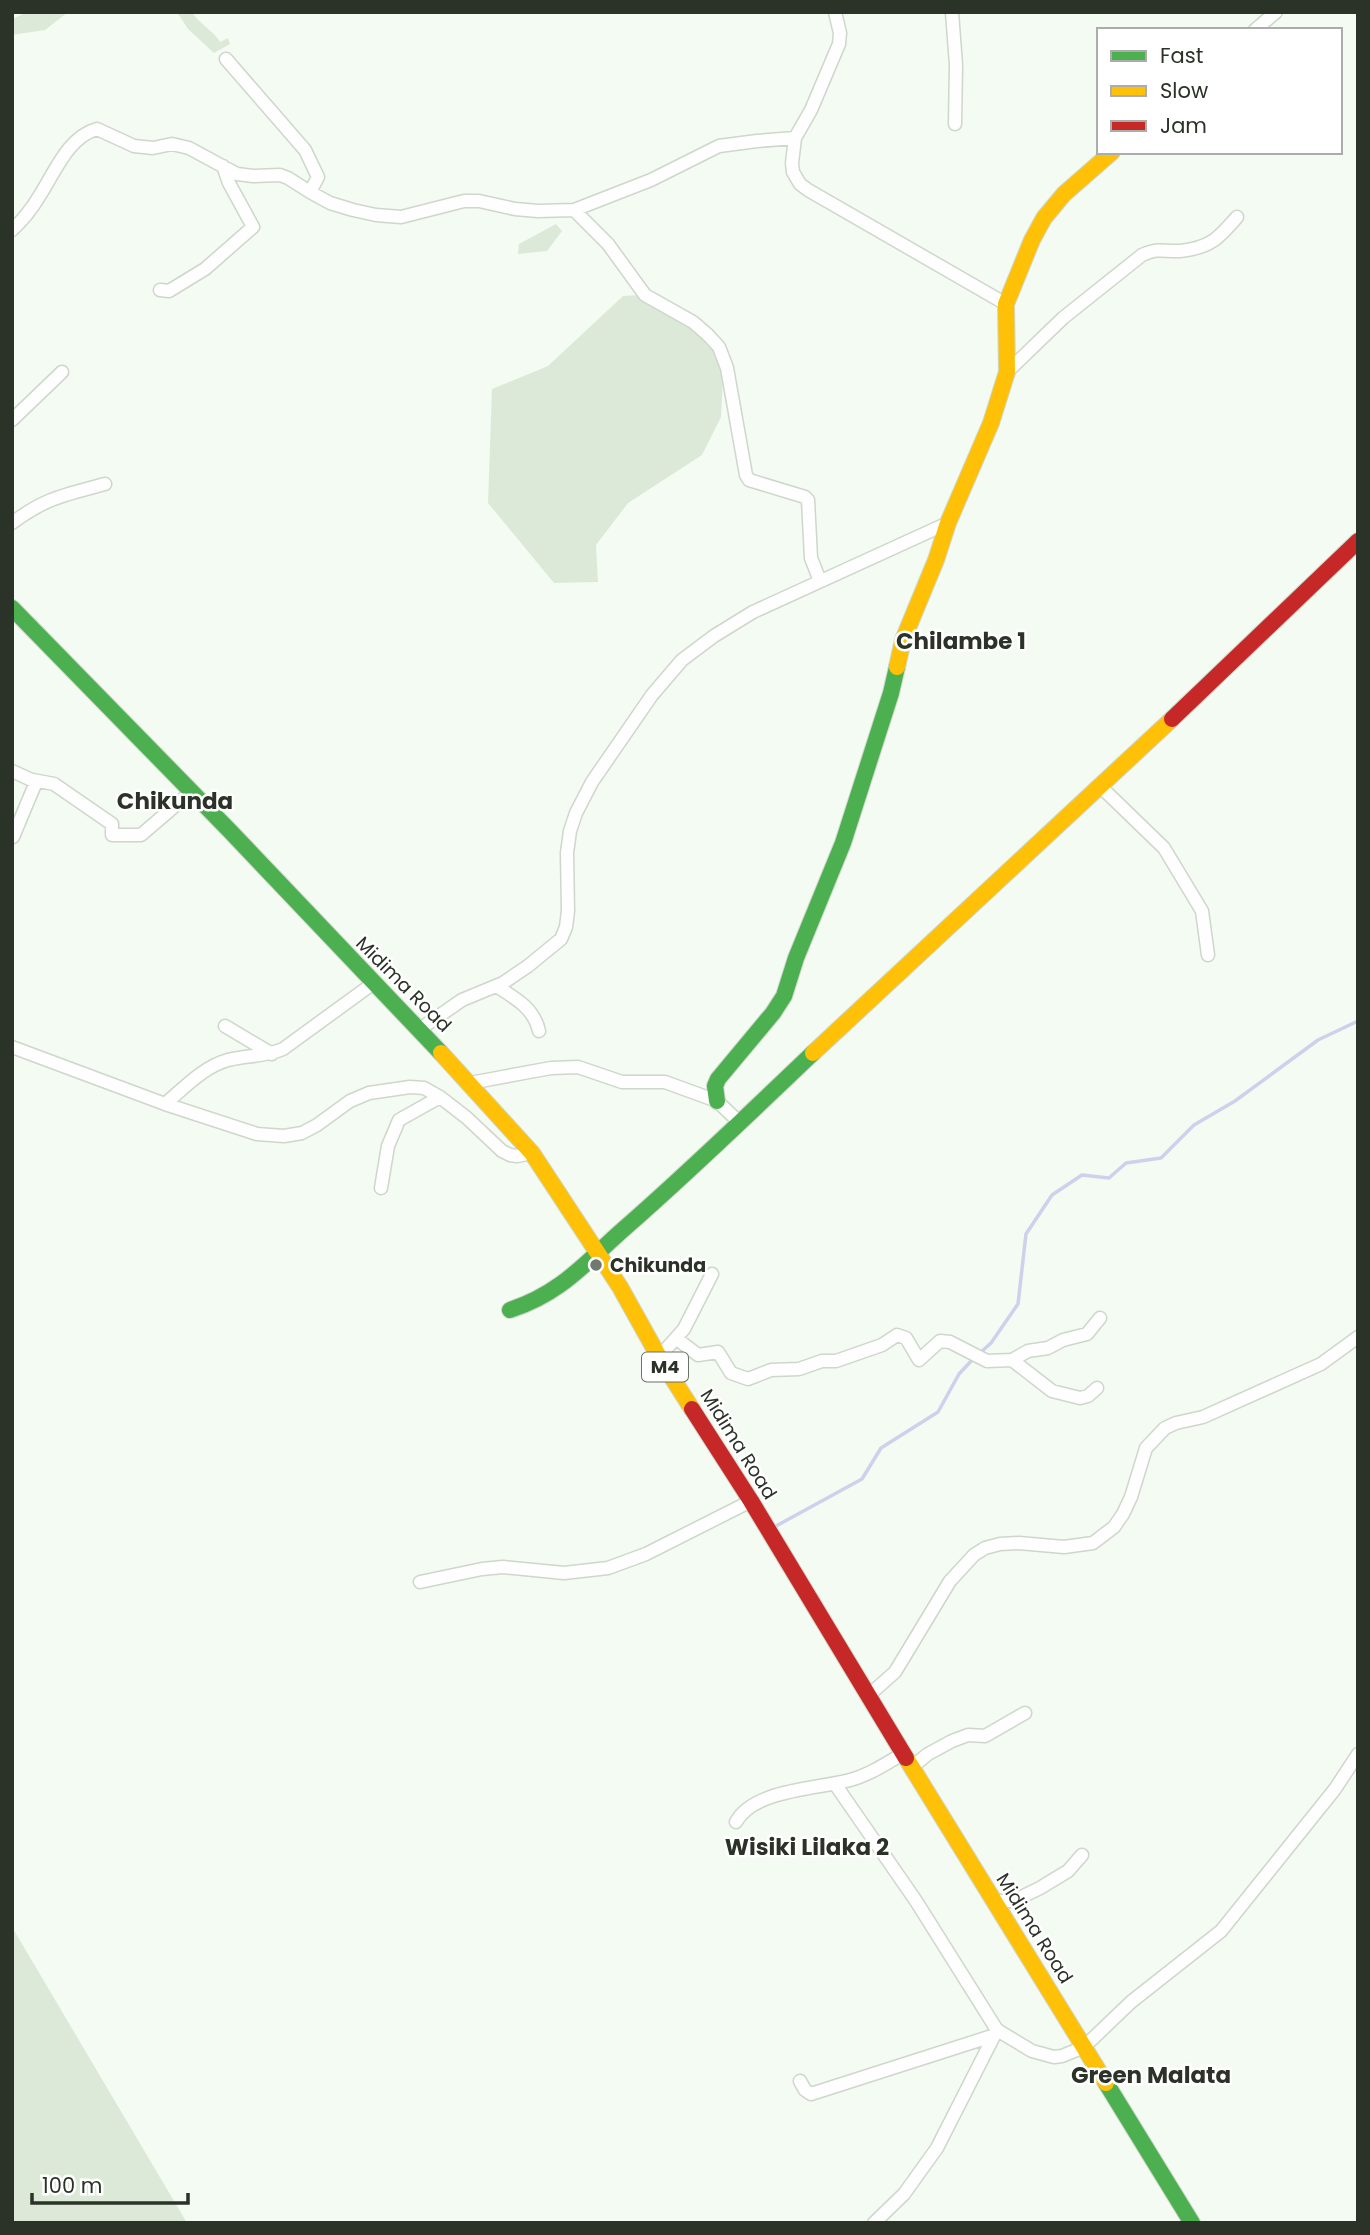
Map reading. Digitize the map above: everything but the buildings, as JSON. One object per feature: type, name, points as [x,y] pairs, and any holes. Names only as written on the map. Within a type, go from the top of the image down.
[{"type":"street","points":[[835,12],[840,33],[839,44],[811,110],[795,138],[792,163],[793,172],[800,184],[1006,304]]},
{"type":"street","points":[[952,12],[956,65],[955,124]]},
{"type":"street","points":[[1257,28],[1276,12]]},
{"type":"street","points":[[226,59],[305,150],[318,177],[310,192]]},
{"type":"street","points":[[12,230],[38,198],[75,142],[97,129],[134,146],[153,148],[179,145],[237,174],[280,175],[330,203],[352,210],[401,217],[464,201],[538,211],[574,210],[651,180],[719,146],[795,138]]},
{"type":"street","points":[[717,1101],[715,1086],[718,1079],[773,1013],[788,985],[796,958],[843,842],[891,693],[903,640],[936,560],[947,523],[991,423],[1007,372],[1006,304],[1037,229],[1064,194],[1110,154]]},
{"type":"street","points":[[160,290],[169,291],[205,270],[253,227],[229,183],[223,166]]},
{"type":"street","points":[[574,210],[608,244],[645,295],[693,322],[719,348],[727,368],[746,475],[750,480],[808,500],[811,558],[820,581]]},
{"type":"street","points":[[1007,372],[1063,318],[1142,255],[1153,250],[1179,251],[1209,245],[1219,238],[1237,216]]},
{"type":"street","points":[[12,420],[62,373]]},
{"type":"street","points":[[12,523],[46,501],[105,484]]},
{"type":"street","points":[[420,1029],[462,1000],[496,986],[528,966],[561,939],[568,911],[567,853],[576,813],[592,782],[664,680],[682,660],[753,612],[947,523]]},
{"type":"street","points":[[510,1310],[527,1306],[578,1274],[598,1251],[686,1175],[957,917],[1185,709],[1358,541]]},
{"type":"street","name":"Midima Road","points":[[12,608],[420,1029],[532,1153],[598,1251],[659,1357],[751,1501],[1192,2223]]},
{"type":"street","points":[[12,771],[33,780],[54,784],[112,824],[112,835],[141,835],[191,792]]},
{"type":"street","points":[[13,837],[36,782],[33,780]]},
{"type":"street","points":[[1100,786],[1164,848],[1202,911],[1208,955]]},
{"type":"street","points":[[165,1104],[210,1068],[226,1060],[272,1054],[283,1049],[375,982]]},
{"type":"street","points":[[496,986],[523,1004],[536,1017],[539,1031]]},
{"type":"street","points":[[225,1026],[272,1054]]},
{"type":"street","points":[[12,1046],[165,1104],[257,1134],[284,1136],[302,1133],[350,1101],[369,1093],[410,1087],[424,1088],[467,1118],[502,1151],[517,1156],[532,1153]]},
{"type":"street","points":[[470,1083],[566,1066],[592,1071],[622,1082],[665,1082],[717,1101],[740,1123]]},
{"type":"street","points":[[381,1188],[388,1146],[398,1120],[440,1097]]},
{"type":"street","points":[[659,1357],[677,1339],[688,1322],[712,1274]]},
{"type":"street","points":[[677,1339],[698,1355],[718,1352],[731,1373],[748,1380],[771,1370],[799,1369],[822,1361],[836,1361],[881,1345],[897,1335],[906,1338],[919,1360],[940,1341],[950,1342],[987,1361],[1012,1360],[1028,1351],[1048,1348],[1063,1340],[1087,1334],[1100,1318]]},
{"type":"street","points":[[868,1696],[895,1672],[950,1581],[974,1555],[985,1548],[1019,1542],[1064,1547],[1093,1543],[1114,1527],[1123,1514],[1146,1448],[1165,1428],[1203,1417],[1321,1364],[1358,1336]]},
{"type":"street","points":[[1012,1360],[1052,1391],[1080,1398],[1088,1396],[1097,1388]]},
{"type":"street","points":[[421,1582],[503,1567],[564,1573],[608,1568],[646,1554],[751,1501]]},
{"type":"street","points":[[736,1822],[750,1807],[779,1794],[853,1780],[928,1754],[964,1736],[985,1736],[1025,1713]]},
{"type":"street","points":[[835,1784],[916,1901],[994,2033],[1032,2051],[1054,2057],[1084,2048],[1131,2002],[1221,1931],[1335,1789],[1358,1754]]},
{"type":"street","points":[[993,1901],[1013,1901],[1040,1888],[1068,1871],[1082,1855]]},
{"type":"street","points":[[800,2081],[811,2094],[994,2033]]},
{"type":"street","points":[[874,2223],[904,2194],[937,2148],[994,2033]]},
{"type":"green space","points":[[27,12],[68,12],[45,30],[12,35],[12,19]]},
{"type":"green space","points":[[177,12],[192,12],[220,42],[228,38],[230,44],[214,53],[188,29]]},
{"type":"green space","points":[[556,224],[562,231],[547,251],[518,254],[519,244]]},
{"type":"green space","points":[[640,295],[694,325],[724,358],[721,417],[702,455],[628,503],[596,545],[598,582],[554,583],[488,503],[492,389],[548,366],[623,296]]},
{"type":"green space","points":[[12,1927],[187,2223],[12,2223]]},
{"type":"waterway","points":[[980,1353],[991,1343],[1018,1304],[1026,1234],[1052,1195],[1082,1175],[1109,1178],[1126,1163],[1161,1158],[1194,1125],[1235,1101],[1318,1040],[1358,1021]]},
{"type":"waterway","points":[[776,1526],[862,1479],[881,1448],[938,1412],[959,1374],[974,1358]]},
{"type":"traffic: fast","points":[[12,608],[229,830],[441,1053]]},
{"type":"traffic: fast","points":[[717,1101],[715,1086],[718,1079],[784,996],[796,958],[843,843],[897,667]]},
{"type":"traffic: fast","points":[[510,1310],[544,1295],[572,1275],[697,1163],[813,1053]]},
{"type":"traffic: fast","points":[[1106,2083],[1192,2223]]},
{"type":"traffic: slow","points":[[897,667],[903,640],[948,523],[991,423],[1007,372],[1006,304],[1032,240],[1044,218],[1064,194],[1110,154]]},
{"type":"traffic: slow","points":[[813,1053],[1172,719]]},
{"type":"traffic: slow","points":[[441,1053],[532,1153],[620,1287],[692,1409]]},
{"type":"traffic: slow","points":[[906,1758],[1106,2083]]},
{"type":"traffic: jam","points":[[1172,719],[1358,541]]},
{"type":"traffic: jam","points":[[692,1409],[751,1501],[906,1758]]},
{"type":"place","name":"Chikunda","points":[[596,1265]]},
{"type":"district","name":"Chilambe 1","points":[[961,641]]},
{"type":"district","name":"Chikunda","points":[[175,801]]},
{"type":"district","name":"Wisiki Lilaka 2","points":[[807,1847]]},
{"type":"district","name":"Green Malata","points":[[1151,2075]]}]
